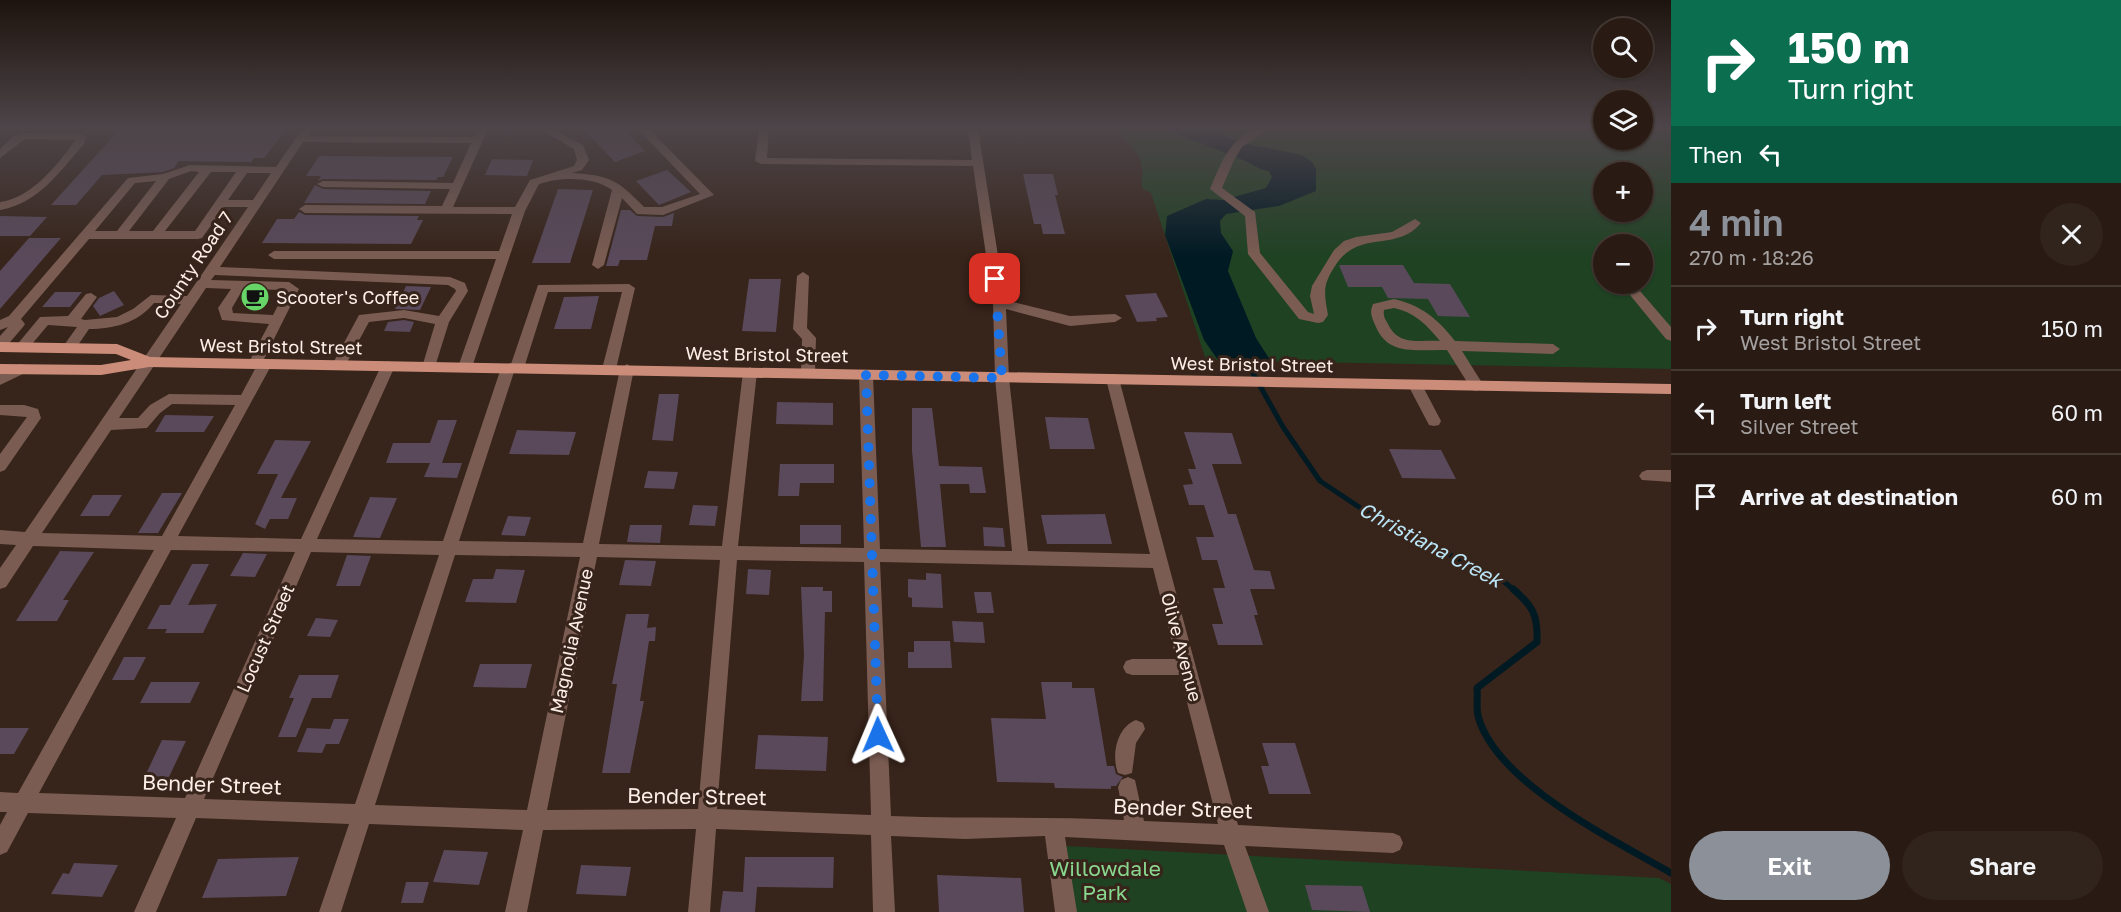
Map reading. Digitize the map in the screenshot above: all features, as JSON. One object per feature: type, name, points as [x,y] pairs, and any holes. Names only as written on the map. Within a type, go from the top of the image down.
[{"type":"main road","name":"West Bristol Street","points":[[0,346],[117,349],[149,362]]},
{"type":"main road","name":"West Bristol Street","points":[[0,369],[101,370],[149,362],[1671,390]]},
{"type":"street","points":[[0,206],[13,206],[27,198],[52,172]]},
{"type":"street","points":[[0,325],[14,319],[132,180],[165,177],[180,172]]},
{"type":"street","points":[[156,235],[205,172]]},
{"type":"street","points":[[85,235],[198,235],[242,172]]},
{"type":"street","name":"County Road 7","points":[[0,582],[278,172]]},
{"type":"street","points":[[446,210],[463,172]]},
{"type":"street","points":[[465,367],[519,211],[534,182],[567,172]]},
{"type":"street","points":[[554,176],[605,179],[619,187],[641,210],[663,211],[708,195],[685,172]]},
{"type":"street","points":[[978,172],[999,303],[1002,378],[1021,558]]},
{"type":"street","points":[[1222,172],[1216,189],[1251,215],[1254,254],[1304,316],[1312,319],[1318,319],[1321,315],[1316,296],[1321,279],[1335,255],[1343,247],[1362,238],[1405,233],[1415,224]]},
{"type":"street","points":[[120,235],[165,177]]},
{"type":"street","points":[[323,184],[457,186]]},
{"type":"street","points":[[598,265],[619,187]]},
{"type":"street","points":[[220,203],[255,204]]},
{"type":"street","points":[[304,209],[519,211]]},
{"type":"street","points":[[274,255],[504,255]]},
{"type":"street","points":[[211,270],[450,281],[460,286],[462,291],[442,322],[429,367]]},
{"type":"street","points":[[803,276],[800,329],[809,338],[808,373]]},
{"type":"street","points":[[0,845],[245,400],[293,289],[289,286],[202,284]]},
{"type":"street","points":[[239,286],[225,308],[227,317],[278,320]]},
{"type":"street","points":[[330,912],[449,548],[543,288],[629,288],[609,369]]},
{"type":"street","points":[[1635,294],[1671,336]]},
{"type":"street","points":[[69,348],[91,297]]},
{"type":"street","points":[[22,347],[45,320],[107,325],[143,311],[151,299],[191,300]]},
{"type":"street","points":[[999,303],[1070,321],[1115,318]]},
{"type":"street","points":[[1477,386],[1453,346],[1422,314],[1406,306],[1386,303],[1378,307],[1377,315],[1387,337],[1392,342],[1453,346],[1553,349]]},
{"type":"street","points":[[339,365],[364,318],[380,315],[427,315],[442,322]]},
{"type":"street","points":[[0,346],[18,324],[14,319]]},
{"type":"street","name":"Locust Street","points":[[145,912],[306,545],[388,366]]},
{"type":"street","points":[[0,380],[20,369]]},
{"type":"street","name":"Magnolia Avenue","points":[[516,912],[627,369]]},
{"type":"street","points":[[699,912],[729,553],[750,372]]},
{"type":"street","points":[[866,375],[874,556],[884,912]]},
{"type":"street","name":"Olive Avenue","points":[[1113,379],[1230,833],[1258,912]]},
{"type":"street","points":[[1415,385],[1434,420]]},
{"type":"street","points":[[107,424],[142,424],[155,409],[169,399],[245,400]]},
{"type":"street","points":[[0,410],[24,410],[33,413],[34,418],[0,466]]},
{"type":"street","points":[[1647,476],[1671,476]]},
{"type":"street","points":[[0,537],[168,543],[1160,561]]},
{"type":"street","points":[[1132,667],[1187,667]]},
{"type":"street","points":[[1125,766],[1127,740],[1136,729]]},
{"type":"street","points":[[1128,787],[1136,832]]},
{"type":"street","name":"Bender Street","points":[[0,802],[535,820],[708,819],[965,829],[1053,826],[1136,832],[1230,833],[1393,843]]},
{"type":"street","points":[[1053,826],[1066,912]]},
{"type":"green space","points":[[1142,172],[1593,172],[1593,222],[1653,222],[1653,172],[1671,172],[1671,369],[1206,360],[1151,193],[1143,189]]},
{"type":"green space","name":"Willowdale Park","points":[[1066,846],[1659,878],[1671,884],[1671,912],[1076,912]]},
{"type":"water","points":[[1269,172],[1316,172],[1316,191],[1279,206],[1226,214],[1220,221],[1221,233],[1233,251],[1228,271],[1256,338],[1274,366],[1220,363],[1204,340],[1165,235],[1167,216],[1206,199],[1223,200],[1266,188],[1272,177]]},
{"type":"building","points":[[81,172],[164,172],[102,175],[76,205],[51,205]]},
{"type":"building","points":[[309,172],[446,172],[443,177],[438,177],[436,180],[323,179],[318,181],[321,176],[306,176]]},
{"type":"building","points":[[487,172],[529,172],[527,176],[485,175]]},
{"type":"building","points":[[669,172],[691,192],[659,205],[636,181]]},
{"type":"building","points":[[1023,174],[1053,174],[1058,195],[1055,195],[1065,234],[1043,234],[1041,224],[1034,224]]},
{"type":"building","points":[[315,185],[323,189],[431,191],[425,204],[304,203]]},
{"type":"building","points":[[558,189],[593,190],[570,263],[532,263]]},
{"type":"building","points":[[621,210],[630,210],[637,216],[663,217],[674,213],[672,226],[655,226],[647,260],[620,260],[618,266],[606,266]]},
{"type":"building","points":[[299,212],[305,215],[419,216],[417,220],[423,220],[411,244],[262,243],[277,219],[294,219]]},
{"type":"building","points":[[0,216],[47,217],[30,236],[0,236]]},
{"type":"building","points":[[29,238],[61,238],[0,309],[0,271]]},
{"type":"building","points":[[1339,265],[1403,265],[1414,283],[1450,284],[1470,317],[1438,316],[1428,299],[1388,298],[1382,287],[1348,287]]},
{"type":"building","points":[[749,279],[781,279],[776,332],[742,331]]},
{"type":"building","points":[[406,286],[431,287],[420,310],[395,309]]},
{"type":"building","points":[[114,291],[124,305],[100,316],[93,306],[99,298]]},
{"type":"building","points":[[55,292],[82,292],[70,307],[42,307]]},
{"type":"building","points":[[1156,293],[1168,317],[1156,318],[1157,321],[1137,322],[1125,295]]},
{"type":"building","points":[[599,296],[591,329],[554,329],[564,297]]},
{"type":"building","points":[[404,320],[414,322],[410,332],[384,331],[388,322]]},
{"type":"building","points":[[659,394],[679,394],[673,441],[652,440]]},
{"type":"building","points":[[777,402],[833,403],[833,425],[776,424]]},
{"type":"building","points":[[912,408],[932,408],[939,466],[982,467],[986,493],[970,493],[969,484],[940,484],[946,547],[921,547],[912,451]]},
{"type":"building","points":[[165,415],[214,416],[204,432],[155,432]]},
{"type":"building","points":[[1045,417],[1088,418],[1095,449],[1050,449]]},
{"type":"building","points":[[438,420],[457,420],[442,463],[462,463],[457,478],[424,477],[430,463],[386,463],[393,443],[430,443]]},
{"type":"building","points":[[517,430],[576,432],[569,455],[509,454]]},
{"type":"building","points":[[1184,432],[1232,433],[1242,464],[1212,464],[1228,514],[1236,514],[1254,570],[1270,571],[1275,589],[1250,589],[1258,615],[1254,615],[1263,645],[1218,645],[1212,624],[1223,624],[1213,588],[1225,588],[1217,560],[1202,560],[1196,537],[1214,537],[1204,505],[1189,505],[1183,485],[1193,484],[1188,469],[1196,469]]},
{"type":"building","points":[[275,440],[311,441],[281,498],[297,498],[288,519],[270,519],[265,529],[255,524],[278,474],[257,474]]},
{"type":"building","points":[[1389,449],[1441,450],[1456,479],[1402,478]]},
{"type":"building","points":[[780,464],[834,464],[834,483],[800,483],[799,496],[778,496]]},
{"type":"building","points":[[648,471],[678,472],[674,489],[644,488]]},
{"type":"building","points":[[162,493],[182,493],[158,533],[138,533]]},
{"type":"building","points":[[93,495],[122,495],[109,516],[80,516]]},
{"type":"building","points":[[370,497],[397,498],[380,538],[353,537]]},
{"type":"building","points":[[693,505],[718,506],[715,526],[689,525]]},
{"type":"building","points":[[1105,514],[1112,544],[1047,544],[1041,515]]},
{"type":"building","points":[[508,516],[531,517],[525,536],[501,535]]},
{"type":"building","points":[[630,525],[662,525],[660,543],[627,542]]},
{"type":"building","points":[[800,525],[841,525],[841,544],[800,544]]},
{"type":"building","points":[[983,527],[1003,528],[1005,547],[984,546]]},
{"type":"building","points":[[60,551],[94,552],[63,600],[69,600],[57,621],[16,621]]},
{"type":"building","points":[[243,553],[267,554],[255,577],[230,576]]},
{"type":"building","points":[[347,555],[371,556],[360,586],[336,586]]},
{"type":"building","points":[[625,560],[656,561],[651,586],[619,585]]},
{"type":"building","points":[[192,564],[209,564],[188,605],[217,604],[203,633],[165,633],[167,629],[147,629],[160,605],[170,605]]},
{"type":"building","points":[[496,569],[525,570],[516,603],[465,602],[473,579],[493,579]]},
{"type":"building","points":[[748,569],[771,570],[769,595],[746,594]]},
{"type":"building","points":[[926,573],[941,574],[943,608],[912,607],[912,598],[908,597],[908,579],[926,580]]},
{"type":"building","points":[[801,587],[823,587],[823,591],[832,591],[832,612],[825,612],[823,701],[801,701],[804,655]]},
{"type":"building","points":[[974,592],[991,592],[994,613],[977,613]]},
{"type":"building","points":[[626,614],[649,614],[647,628],[656,627],[655,641],[649,641],[640,701],[644,701],[630,773],[602,773],[617,684],[612,684]]},
{"type":"building","points":[[316,618],[338,620],[330,637],[307,636]]},
{"type":"building","points":[[952,621],[983,622],[985,643],[954,642]]},
{"type":"building","points":[[914,641],[950,641],[952,668],[908,668],[908,652],[914,652]]},
{"type":"building","points":[[124,657],[146,657],[134,680],[112,680]]},
{"type":"building","points":[[480,664],[532,664],[526,688],[473,687]]},
{"type":"building","points":[[299,675],[339,675],[331,698],[312,698],[296,737],[278,737],[294,698],[289,698]]},
{"type":"building","points":[[151,682],[200,682],[190,703],[140,703]]},
{"type":"building","points":[[1041,682],[1072,682],[1072,688],[1094,688],[1107,766],[1114,766],[1116,774],[1123,777],[1116,786],[1111,786],[1111,789],[1055,788],[1054,783],[997,782],[991,718],[1046,719]]},
{"type":"building","points":[[334,719],[349,719],[339,744],[326,744],[322,753],[297,752],[307,728],[330,729]]},
{"type":"building","points":[[0,728],[29,728],[14,754],[0,754]]},
{"type":"building","points":[[758,735],[828,737],[826,771],[755,769]]},
{"type":"building","points":[[162,740],[186,741],[169,777],[145,776]]},
{"type":"building","points":[[1262,743],[1295,743],[1311,794],[1269,794],[1261,766],[1269,766]]},
{"type":"building","points":[[444,850],[488,852],[479,885],[433,882]]},
{"type":"building","points":[[299,857],[286,896],[202,898],[218,859]]},
{"type":"building","points":[[745,857],[834,857],[833,888],[757,887],[755,912],[720,912],[723,891],[743,892]]},
{"type":"building","points":[[74,863],[118,865],[102,897],[51,894],[63,873],[69,874]]},
{"type":"building","points":[[581,865],[631,867],[626,896],[576,894]]},
{"type":"building","points":[[937,875],[1021,878],[1024,912],[939,912]]},
{"type":"building","points":[[406,882],[429,882],[423,903],[401,903]]},
{"type":"building","points":[[1305,885],[1362,886],[1370,912],[1312,910]]},
{"type":"waterway","name":"Christiana Creek","points":[[1245,359],[1283,427],[1320,481],[1380,521],[1502,580],[1514,590]]},
{"type":"waterway","name":"Christiana Creek","points":[[1514,590],[1533,612],[1537,642],[1477,688],[1478,716],[1489,741],[1508,764],[1560,807],[1671,873]]},
{"type":"place","name":"Scooter's Coffee","points":[[255,297]]},
{"type":"route","points":[[878,735],[874,556],[866,375],[1002,378],[999,303],[995,279]]}]
